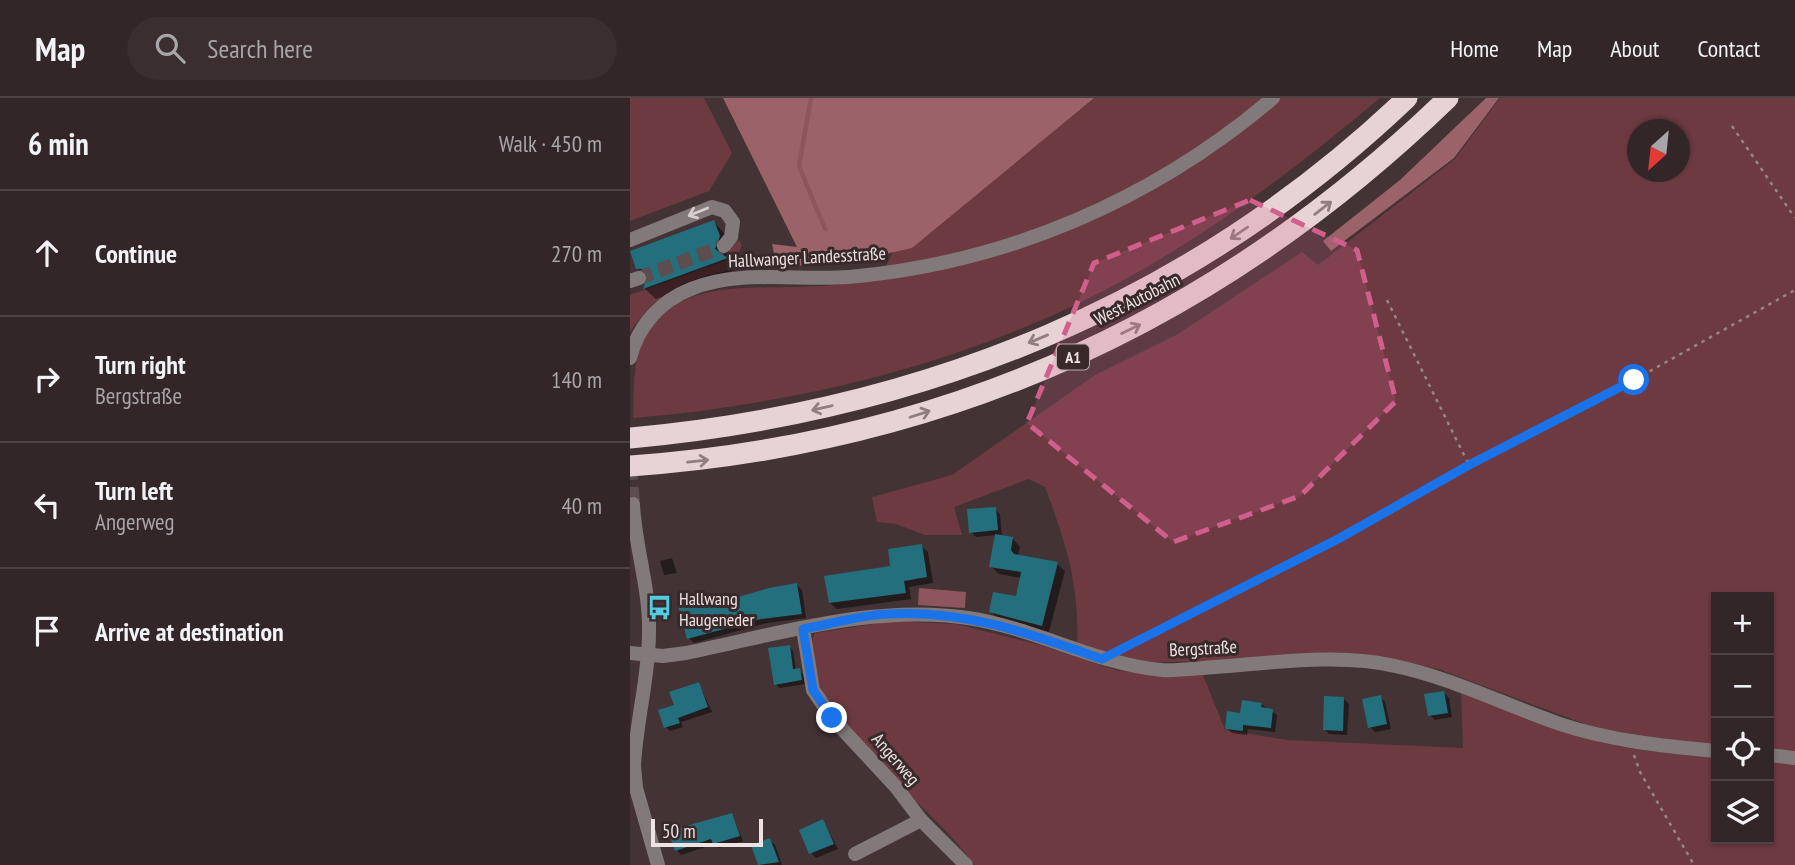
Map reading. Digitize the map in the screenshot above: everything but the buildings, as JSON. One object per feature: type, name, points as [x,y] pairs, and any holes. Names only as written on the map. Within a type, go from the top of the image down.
[{"type":"highway","name":"West Autobahn","points":[[630,438],[752,424],[869,399],[952,374],[1037,340],[1141,292],[1215,249],[1314,178],[1407,98]]},
{"type":"highway","name":"West Autobahn","points":[[630,466],[734,456],[828,439],[985,393],[1061,363],[1160,315],[1239,268],[1338,196],[1448,98]]},
{"type":"street","name":"Hallwanger Landesstraße","points":[[630,356],[640,332],[651,317],[676,296],[692,288],[739,279],[847,277],[901,271],[1001,248],[1053,231],[1108,208],[1162,178],[1207,150],[1273,98]]},
{"type":"street","points":[[630,240],[712,207],[724,211],[733,222],[731,237],[724,246]]},
{"type":"street","points":[[633,504],[637,554],[648,608],[648,654],[639,706],[634,766],[636,788],[658,865]]},
{"type":"street","name":"Bergstraße","points":[[630,653],[686,653],[886,614],[931,614],[971,618],[1043,638],[1102,659],[1164,670],[1318,660],[1394,665],[1461,686],[1561,724],[1629,743],[1711,751]]},
{"type":"street","name":"Angerweg","points":[[803,629],[813,690],[832,718],[896,787],[921,820],[966,865]]},
{"type":"street","points":[[1774,756],[1795,758]]},
{"type":"street","points":[[855,854],[921,820]]},
{"type":"path","points":[[1732,126],[1795,218]]},
{"type":"path","points":[[1102,659],[1338,539],[1469,465],[1634,380],[1795,290]]},
{"type":"path","points":[[1387,300],[1469,465]]},
{"type":"path","points":[[1629,743],[1640,772],[1694,865]]},
{"type":"highlighted area","points":[[1250,200],[1357,250],[1396,401],[1300,496],[1173,542],[1027,423],[1094,263]]},
{"type":"shaded area","points":[[630,98],[704,98],[732,153],[709,191],[630,221]]},
{"type":"shaded area","points":[[723,98],[1094,98],[912,248],[863,259],[777,268],[772,244],[797,247]]},
{"type":"shaded area","points":[[1059,98],[1380,98],[1310,155],[1201,234],[1123,280],[1030,325],[976,346],[863,380],[748,404],[633,418],[637,359],[646,334],[661,316],[678,303],[722,290],[879,281],[905,226]]},
{"type":"shaded area","points":[[1486,98],[1499,98],[1454,158],[1331,251],[1323,241],[1400,180]]},
{"type":"shaded area","points":[[1500,98],[1795,98],[1795,751],[1774,749],[1774,592],[1711,592],[1711,745],[1606,732],[1441,670],[1399,660],[1146,662],[1077,646],[1074,584],[1065,546],[1045,487],[1029,479],[954,507],[962,535],[925,535],[896,524],[877,522],[872,497],[952,475],[1095,375],[1178,334],[1302,252],[1318,265],[1455,159]]},
{"type":"shaded area","points":[[739,240],[742,245],[731,270],[699,278],[673,289],[651,306],[630,332],[630,295],[729,259],[728,250]]},
{"type":"shaded area","points":[[919,588],[966,592],[965,608],[918,605]]},
{"type":"shaded area","points":[[892,621],[956,624],[1040,645],[1119,671],[1203,675],[1225,730],[1287,740],[1463,748],[1461,692],[1550,726],[1604,743],[1645,751],[1711,757],[1711,844],[1774,844],[1774,761],[1795,763],[1795,865],[974,865],[956,842],[870,755],[843,723],[822,691],[812,661],[815,633]]},
{"type":"waterway","points":[[811,98],[799,166],[825,229]]},
{"type":"tunnel","points":[[639,278],[724,246]]},
{"type":"tunnel","points":[[630,466],[633,504]]},
{"type":"place","name":"Hallwang Haugeneder","points":[[659,608]]},
{"type":"route","points":[[832,718],[813,690],[803,629],[886,614],[931,614],[971,618],[1043,638],[1102,659],[1338,539],[1469,465],[1634,380]]}]
